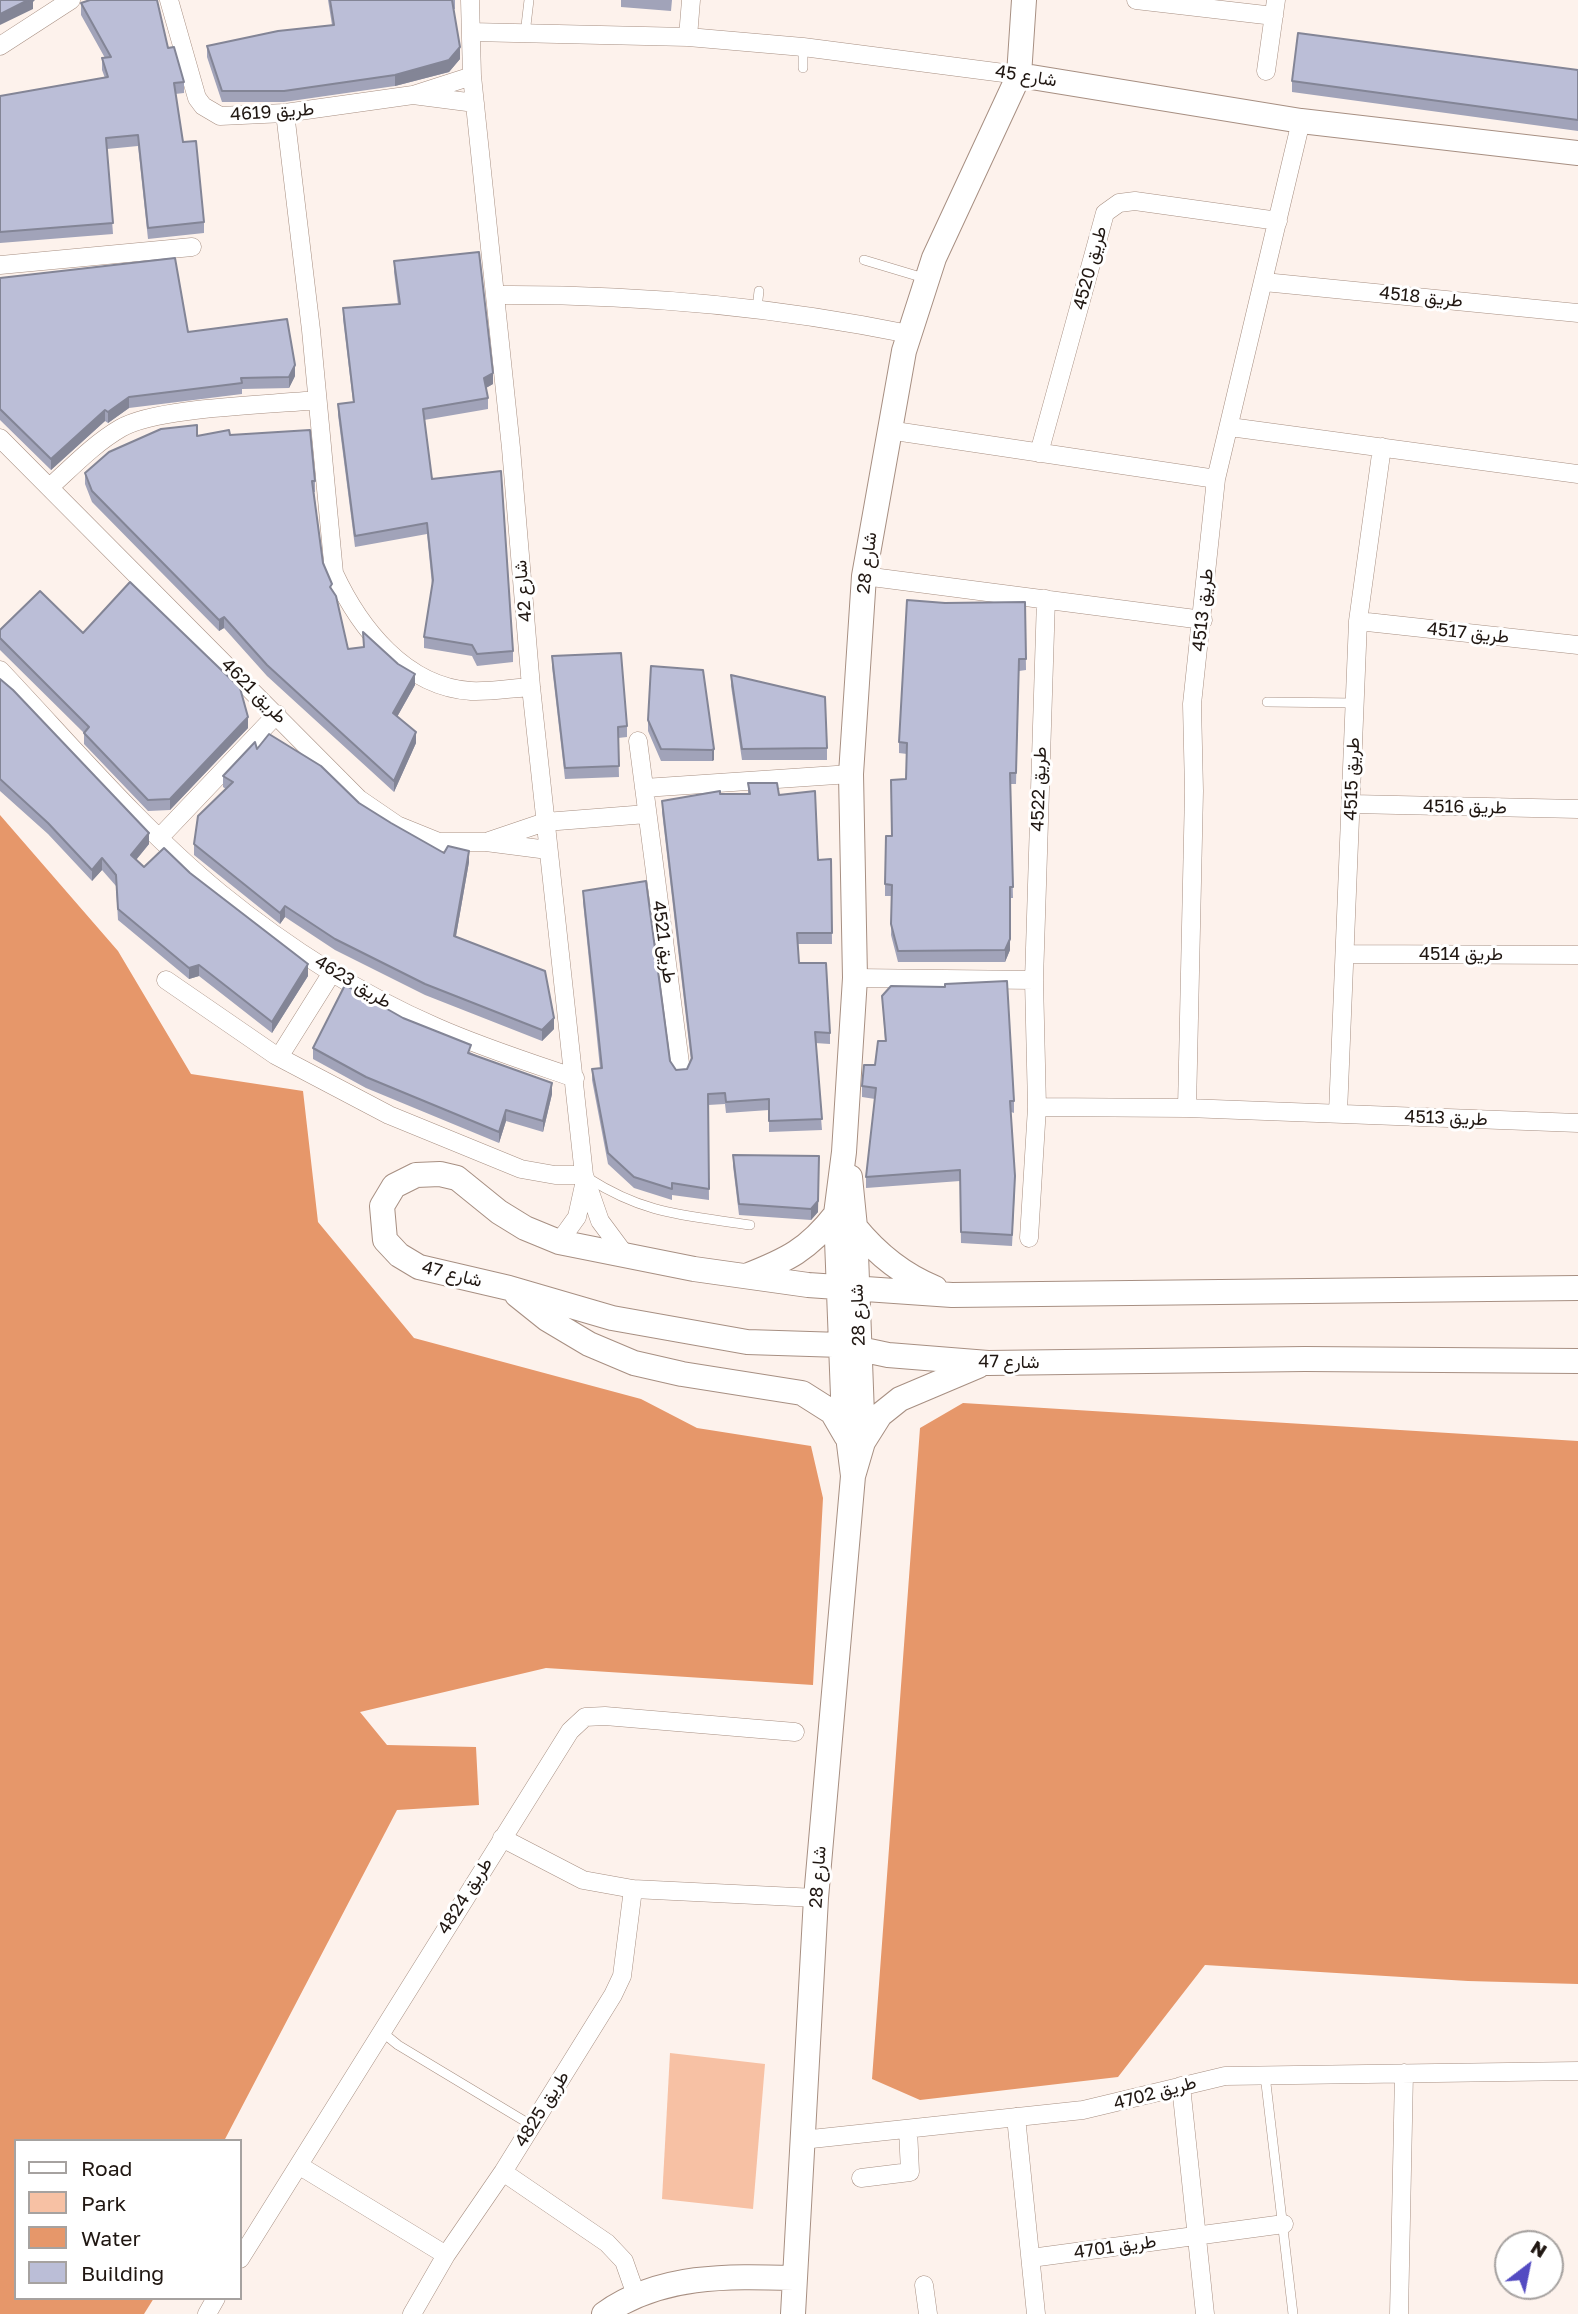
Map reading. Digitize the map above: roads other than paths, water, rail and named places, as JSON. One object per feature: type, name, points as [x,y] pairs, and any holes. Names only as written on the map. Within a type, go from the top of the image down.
[{"type":"street","points":[[0,46],[71,0]]},
{"type":"street","name":"طريق 4619","points":[[169,0],[194,90],[211,112],[229,117],[285,113],[412,95],[472,76]]},
{"type":"street","name":"شارع 42","points":[[470,0],[472,76],[496,295],[531,687],[584,1178],[600,1221],[626,1256]]},
{"type":"street","points":[[688,37],[691,0]]},
{"type":"street","name":"شارع 28","points":[[793,2314],[816,1898],[855,1440],[847,1289],[844,1152],[855,978],[851,774],[863,576],[887,430],[909,334],[926,279],[1019,75],[1024,0]]},
{"type":"street","points":[[1136,0],[1275,8],[1266,71]]},
{"type":"street","name":"شارع 45","points":[[471,32],[688,37],[803,47],[1019,75],[1301,121],[1578,153]]},
{"type":"street","name":"طريق 4619","points":[[412,95],[475,103]]},
{"type":"street","points":[[285,113],[311,330],[334,573],[350,607],[372,638],[401,663],[434,681],[470,691],[531,687]]},
{"type":"street","name":"طريق 4513","points":[[1187,1108],[1194,791],[1192,704],[1216,479],[1301,121]]},
{"type":"street","name":"طريق 4520","points":[[1039,453],[1105,213],[1119,203],[1135,201],[1278,221]]},
{"type":"street","points":[[0,265],[192,247]]},
{"type":"street","name":"طريق 4518","points":[[1264,282],[1578,313]]},
{"type":"street","points":[[496,295],[758,300],[909,334]]},
{"type":"street","points":[[51,486],[100,442],[122,427],[149,417],[316,400]]},
{"type":"street","points":[[1230,427],[1578,474]]},
{"type":"street","points":[[887,430],[1216,479]]},
{"type":"street","name":"طريق 4621","points":[[0,438],[277,713],[359,799],[397,825],[439,842],[486,842],[548,850]]},
{"type":"street","name":"طريق 4515","points":[[1338,1113],[1358,621],[1382,447]]},
{"type":"street","points":[[863,576],[1203,620]]},
{"type":"street","name":"طريق 4522","points":[[1029,1238],[1037,1107],[1034,980],[1046,599]]},
{"type":"street","name":"طريق 4517","points":[[1358,621],[1578,645]]},
{"type":"street","points":[[0,670],[160,837],[277,713]]},
{"type":"street","name":"طريق 4521","points":[[638,741],[681,1071]]},
{"type":"street","points":[[644,788],[851,774]]},
{"type":"street","name":"طريق 4516","points":[[1352,804],[1578,809]]},
{"type":"street","points":[[545,822],[647,814]]},
{"type":"street","name":"طريق 4621","points":[[486,842],[545,822]]},
{"type":"street","name":"طريق 4623","points":[[160,837],[220,892],[334,971],[385,1002],[434,1027],[575,1078]]},
{"type":"street","name":"طريق 4514","points":[[1345,954],[1578,955]]},
{"type":"street","points":[[279,1057],[334,971]]},
{"type":"street","points":[[855,978],[1034,980]]},
{"type":"street","points":[[166,980],[279,1057],[389,1115],[521,1168],[584,1178]]},
{"type":"street","name":"طريق 4513","points":[[1037,1107],[1187,1108],[1578,1123]]},
{"type":"street","name":"شارع 47","points":[[1578,1288],[952,1295],[847,1289],[746,1276],[559,1242],[525,1228],[499,1212],[457,1178],[440,1174],[416,1175],[394,1186],[382,1206],[382,1231],[385,1240],[399,1255],[419,1267],[509,1288],[611,1318],[747,1342],[850,1347],[988,1363],[1305,1359],[1578,1361]]},
{"type":"street","name":"شارع 42","points":[[559,1242],[577,1217],[584,1178]]},
{"type":"street","points":[[746,1276],[794,1257],[846,1221],[884,1258],[904,1273],[952,1295]]},
{"type":"street","points":[[509,1288],[557,1325],[589,1344],[634,1363],[682,1374],[802,1393],[832,1412],[855,1440],[900,1399],[946,1377],[988,1363]]},
{"type":"street","name":"طريق 4824","points":[[242,2256],[570,1731],[585,1717],[605,1716],[795,1732]]},
{"type":"street","points":[[502,1838],[583,1880],[633,1889],[816,1898]]},
{"type":"street","name":"طريق 4825","points":[[412,2314],[446,2255],[503,2172],[613,1995],[622,1976],[633,1889]]},
{"type":"street","name":"طريق 4702","points":[[802,2140],[1105,2106],[1225,2076],[1578,2071]]},
{"type":"street","points":[[1399,2314],[1404,2073]]},
{"type":"street","points":[[1181,2086],[1199,2235],[1205,2314]]},
{"type":"street","points":[[1016,2116],[1036,2314]]},
{"type":"street","points":[[861,2178],[911,2172],[908,2129]]},
{"type":"street","points":[[300,2166],[446,2255]]},
{"type":"street","points":[[503,2172],[607,2243],[624,2261],[636,2295]]},
{"type":"street","name":"طريق 4701","points":[[1031,2258],[1284,2224]]},
{"type":"street","points":[[604,2314],[636,2295],[692,2280],[794,2278]]},
{"type":"street","points":[[924,2285],[928,2314]]},
{"type":"lane","points":[[525,34],[529,0]]},
{"type":"lane","points":[[803,47],[803,68]]},
{"type":"lane","points":[[864,260],[926,279]]},
{"type":"lane","points":[[1267,702],[1355,703]]},
{"type":"lane","points":[[584,1178],[649,1209],[750,1225]]},
{"type":"lane","points":[[382,2032],[398,2045],[531,2125]]},
{"type":"lane","points":[[1265,2074],[1293,2314]]},
{"type":"water","points":[[0,815],[118,951],[191,1074],[303,1091],[318,1222],[414,1338],[641,1399],[697,1428],[811,1446],[823,1498],[813,1685],[546,1668],[360,1712],[387,1745],[476,1747],[479,1805],[397,1810],[225,2139],[14,2139],[14,2300],[153,2300],[144,2314],[0,2314]]},
{"type":"water","points":[[963,1403],[1578,1441],[1578,1984],[1468,1981],[1205,1965],[1118,2077],[920,2100],[872,2079],[920,1428]]}]
